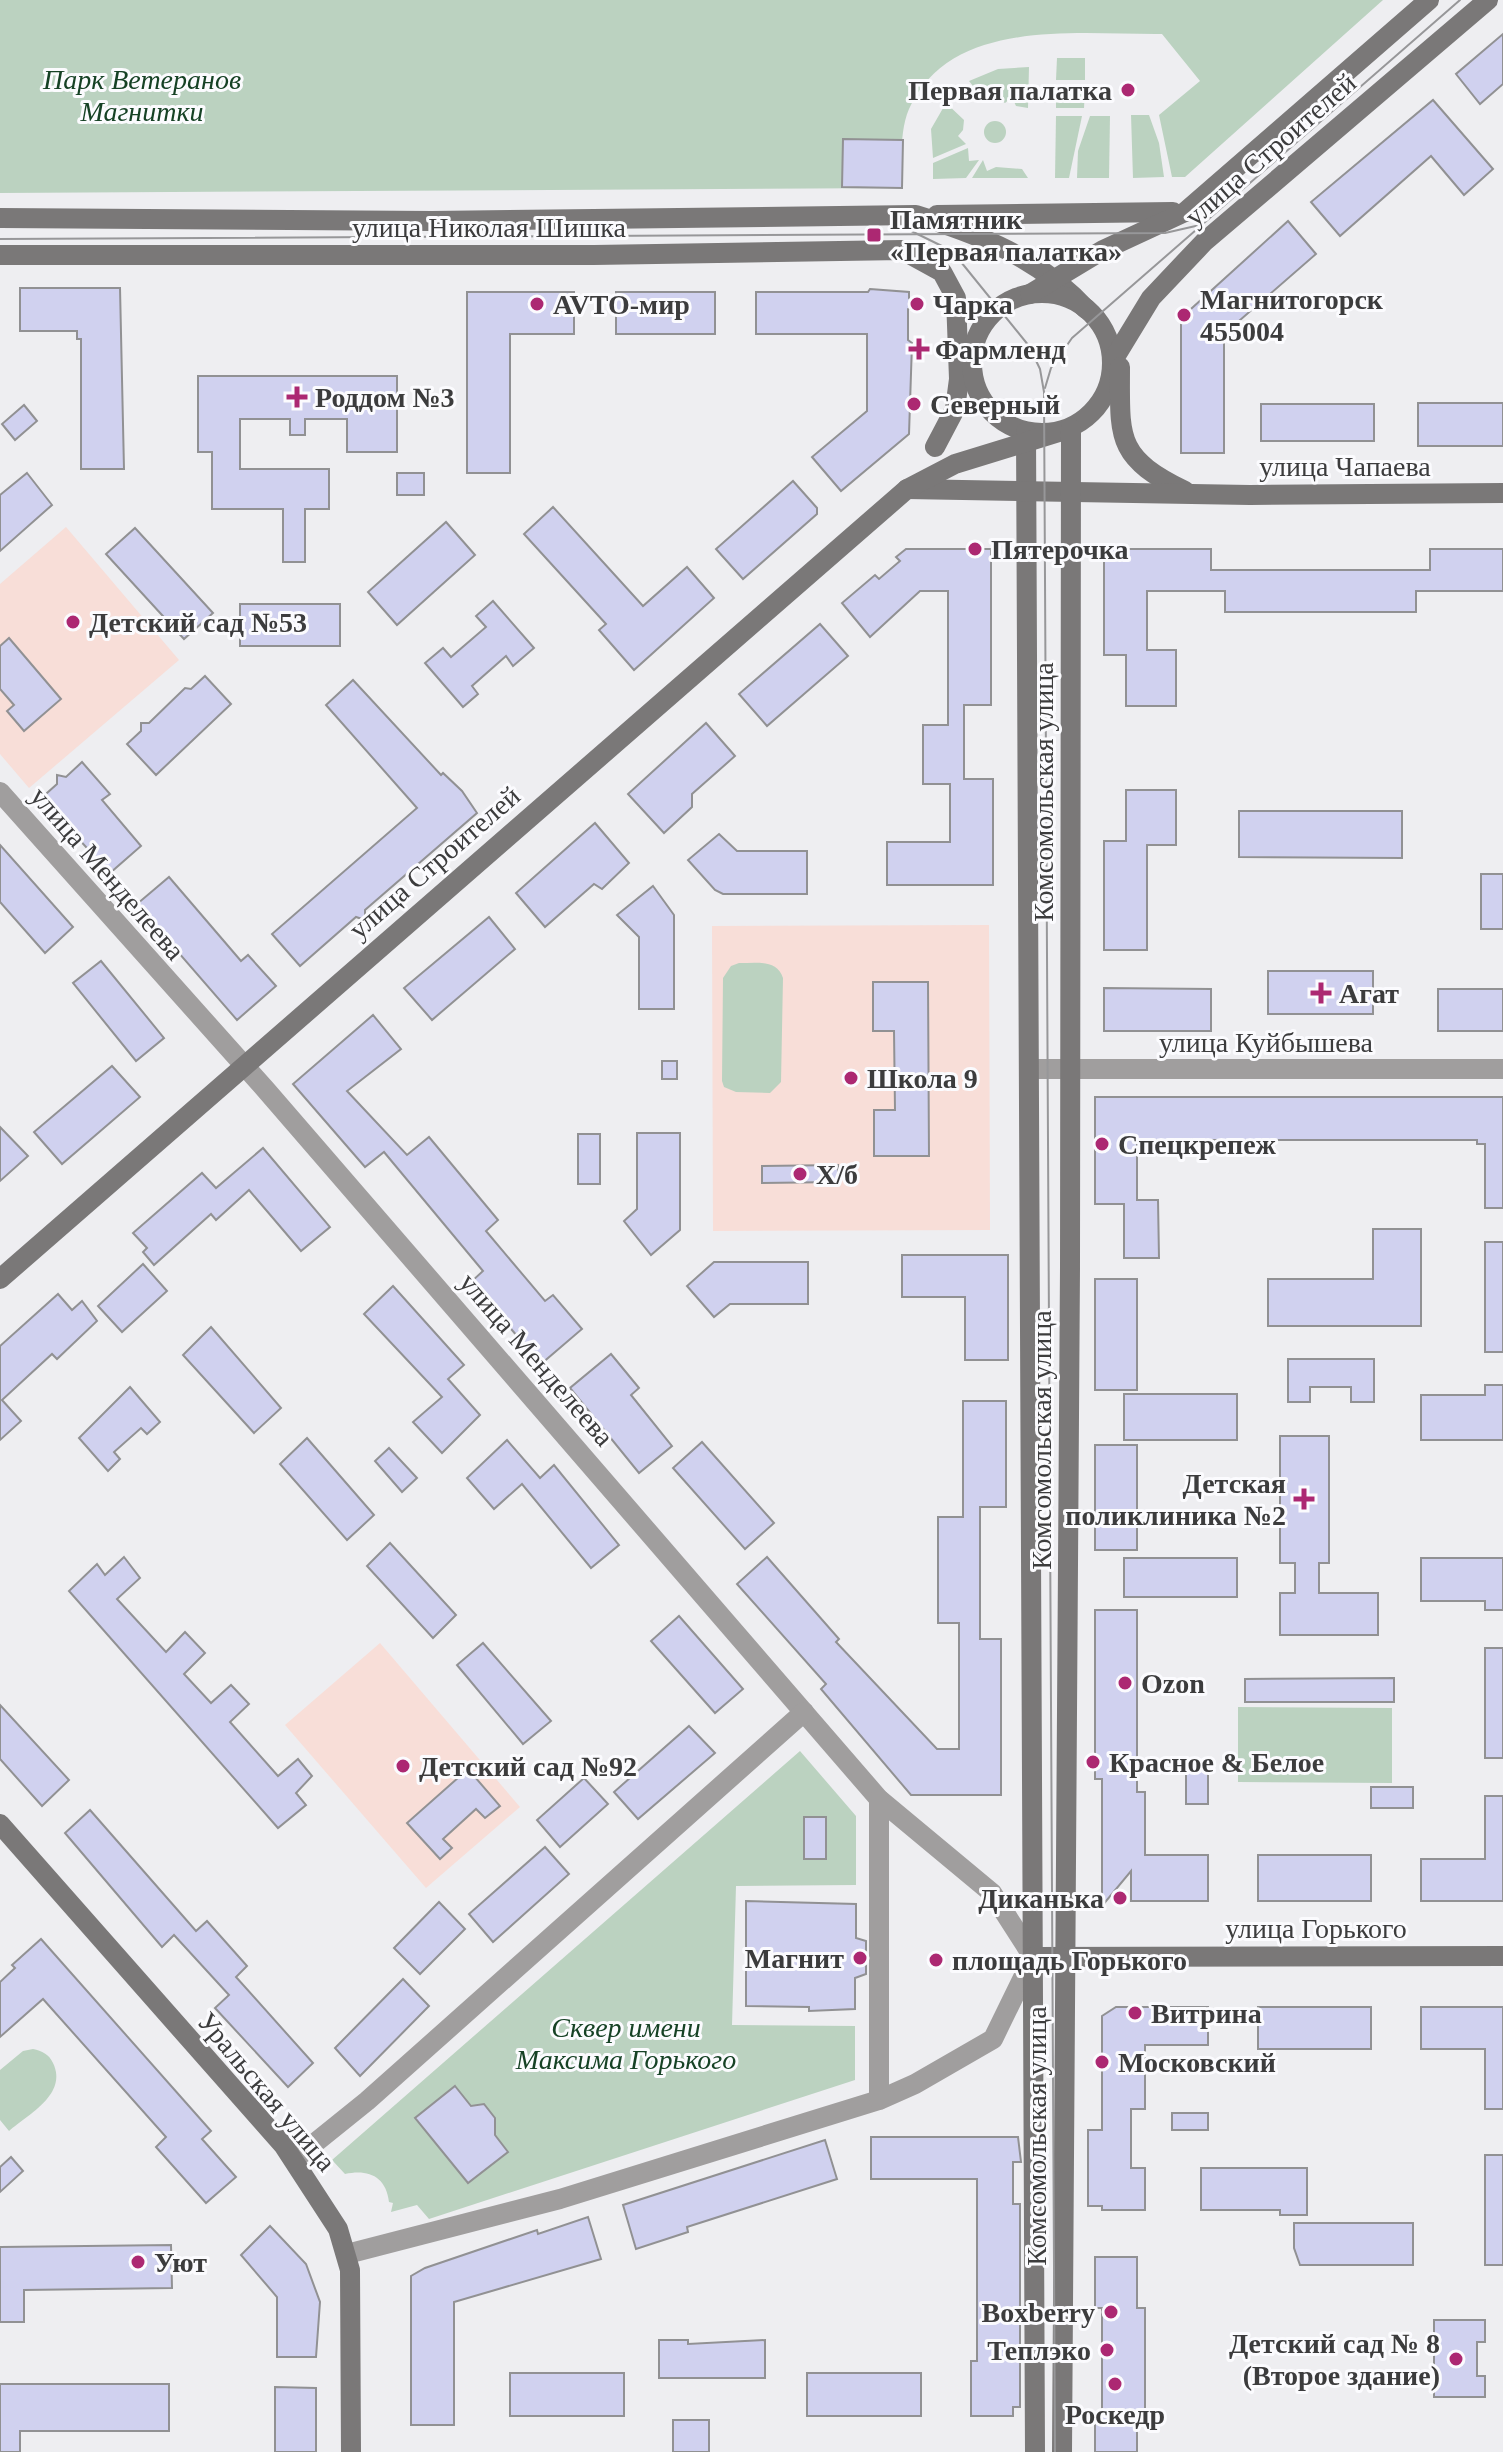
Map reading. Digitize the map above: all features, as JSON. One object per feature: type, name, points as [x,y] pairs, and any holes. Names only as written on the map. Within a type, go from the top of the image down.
[{"type":"main road","name":"улица Строителей","points":[[1030,294],[1149,226],[1185,212],[1429,0]]},
{"type":"main road","name":"улица Строителей","points":[[1112,362],[1151,298],[1204,242],[1488,0]]},
{"type":"main road","name":"улица Николая Шишка","points":[[0,218],[432,221],[1185,212]]},
{"type":"main road","name":"улица Николая Шишка","points":[[916,215],[983,236],[1055,279],[1086,309]]},
{"type":"main road","points":[[161,220],[161,255]]},
{"type":"main road","points":[[432,221],[432,255]]},
{"type":"main road","name":"улица Николая Шишка","points":[[0,255],[902,250],[942,272],[956,298],[968,365]]},
{"type":"main road","points":[[956,298],[968,365],[980,397],[989,410],[1026,436],[1065,430],[1094,411],[1109,384],[1112,362],[1104,332],[1086,309],[1058,295],[1030,294],[1015,299],[994,313],[968,365]]},
{"type":"main road","points":[[1122,440],[1120,360],[1129,331]]},
{"type":"main road","name":"улица Строителей","points":[[907,489],[935,447],[955,409],[968,365]]},
{"type":"main road","name":"улица Чапаева","points":[[1109,384],[1122,440],[1133,456],[1155,477],[1188,493]]},
{"type":"main road","name":"Комсомольская улица","points":[[1062,2452],[1071,493],[1065,430]]},
{"type":"main road","name":"улица Строителей","points":[[0,1279],[907,489],[955,464],[1026,436]]},
{"type":"main road","name":"Комсомольская улица","points":[[1026,436],[1029,1777],[1035,2452]]},
{"type":"main road","name":"улица Чапаева","points":[[907,489],[1026,493],[1503,493]]},
{"type":"main road","name":"Уральская улица","points":[[0,1824],[295,2159],[338,2229],[347,2254],[351,2452]]},
{"type":"main road","name":"улица Горького","points":[[1033,1957],[1503,1956]]},
{"type":"street","name":"улица Менделеева","points":[[0,792],[244,1066],[879,1799],[992,1893],[1033,1957]]},
{"type":"street","name":"улица Куйбышева","points":[[1029,1069],[1503,1069]]},
{"type":"street","points":[[295,2159],[367,2101],[804,1712]]},
{"type":"street","points":[[879,1799],[879,2100]]},
{"type":"street","points":[[347,2254],[560,2199],[879,2100],[915,2084],[993,2039],[1033,1957]]},
{"type":"shaded area","name":"Детский сад №53","points":[[66,527],[179,660],[29,788],[0,754],[0,584]]},
{"type":"shaded area","name":"Школа 9","points":[[989,925],[990,1230],[713,1231],[712,926]]},
{"type":"shaded area","name":"Детский сад №92","points":[[380,1643],[520,1807],[426,1888],[285,1725]]},
{"type":"green space","name":"Парк Ветеранов Магнитки","points":[[0,0],[1383,0],[1185,177],[1172,177],[1159,115],[1200,81],[1162,34],[1093,33],[1020,37],[986,45],[955,58],[929,79],[906,118],[902,188],[0,193]]},
{"type":"green space","points":[[1057,58],[1085,58],[1085,80],[1056,80]]},
{"type":"green space","points":[[1029,67],[1028,108],[1016,106],[1012,97],[1005,103],[992,95],[985,101],[969,81],[998,69]]},
{"type":"green space","points":[[1056,87],[1085,87],[1084,108],[1056,108]]},
{"type":"green space","points":[[946,103],[964,120],[963,130],[958,136],[966,144],[933,158],[931,129]]},
{"type":"green space","points":[[1131,115],[1149,115],[1159,143],[1164,177],[1133,178]]},
{"type":"green space","points":[[1056,116],[1082,116],[1069,178],[1055,178]]},
{"type":"green space","points":[[1090,116],[1110,116],[1109,178],[1077,178],[1078,151]]},
{"type":"green space","points":[[991,121],[999,121],[1006,132],[999,143],[991,143],[984,136],[984,128]]},
{"type":"green space","points":[[968,148],[969,161],[979,160],[966,178],[933,179],[933,163]]},
{"type":"green space","points":[[983,160],[987,171],[996,167],[1022,169],[1028,178],[972,178]]},
{"type":"green space","points":[[739,963],[771,965],[783,978],[781,1082],[770,1093],[736,1092],[724,1087],[722,1081],[723,978],[731,966]]},
{"type":"green space","points":[[1238,1707],[1392,1708],[1392,1783],[1238,1782]]},
{"type":"green space","name":"Сквер имени Максима Горького","points":[[800,1751],[856,1816],[856,1885],[736,1886],[732,2025],[855,2026],[855,2080],[429,2219],[417,2205],[391,2212],[393,2203],[389,2202],[380,2180],[368,2174],[345,2174],[332,2160]]},
{"type":"green space","points":[[33,2049],[45,2053],[51,2060],[56,2074],[55,2084],[44,2102],[9,2131],[0,2120],[0,2070],[23,2051]]},
{"type":"building","points":[[1503,34],[1503,84],[1480,104],[1456,74]]},
{"type":"building","points":[[1433,100],[1493,169],[1464,195],[1431,156],[1340,236],[1311,202]]},
{"type":"building","points":[[843,139],[903,140],[902,188],[842,187]]},
{"type":"building","points":[[1288,221],[1316,254],[1224,334],[1224,453],[1181,453],[1181,318]]},
{"type":"building","points":[[20,288],[120,288],[124,469],[81,469],[81,339],[77,339],[77,331],[20,331]]},
{"type":"building","points":[[870,289],[909,292],[909,298],[916,305],[908,309],[908,340],[912,343],[909,434],[841,491],[812,457],[867,411],[867,334],[756,334],[756,292],[868,292]]},
{"type":"building","points":[[467,292],[574,292],[574,334],[510,334],[510,473],[467,473]]},
{"type":"building","points":[[616,292],[715,292],[715,334],[616,334]]},
{"type":"building","name":"Роддом №3","points":[[198,376],[397,376],[397,452],[347,452],[347,419],[305,419],[305,435],[290,435],[290,419],[240,419],[240,469],[329,469],[329,509],[305,509],[305,562],[283,562],[283,509],[212,509],[212,452],[198,452]]},
{"type":"building","points":[[1418,403],[1503,403],[1503,446],[1418,446]]},
{"type":"building","points":[[1261,404],[1374,404],[1374,441],[1261,441]]},
{"type":"building","points":[[24,405],[37,421],[15,440],[2,424]]},
{"type":"building","points":[[27,473],[52,505],[0,551],[0,495]]},
{"type":"building","points":[[397,473],[424,473],[424,495],[397,495]]},
{"type":"building","points":[[793,481],[817,508],[817,514],[743,579],[716,549]]},
{"type":"building","points":[[553,507],[643,606],[687,567],[714,598],[634,670],[599,630],[606,624],[524,534]]},
{"type":"building","points":[[446,522],[475,555],[397,625],[368,592]]},
{"type":"building","points":[[135,528],[213,613],[184,639],[106,554]]},
{"type":"building","points":[[906,549],[991,549],[991,705],[964,705],[964,779],[993,779],[993,885],[887,885],[887,842],[950,842],[950,784],[923,784],[923,725],[948,725],[948,591],[920,591],[870,637],[842,603],[875,575],[879,579],[900,561],[896,557]]},
{"type":"building","points":[[1104,549],[1211,549],[1211,570],[1430,570],[1430,549],[1503,549],[1503,591],[1416,591],[1416,612],[1225,612],[1225,591],[1147,591],[1147,650],[1176,650],[1176,706],[1126,706],[1126,655],[1104,655]]},
{"type":"building","points":[[493,601],[534,648],[513,666],[506,656],[472,686],[478,694],[463,707],[425,663],[443,648],[451,657],[486,627],[476,616]]},
{"type":"building","points":[[240,604],[340,604],[340,646],[240,646]]},
{"type":"building","points":[[820,624],[848,656],[767,726],[739,694]]},
{"type":"building","points":[[9,638],[61,699],[24,731],[7,711],[14,705],[0,689],[0,646]]},
{"type":"building","points":[[205,676],[231,704],[156,775],[127,744],[141,731],[141,723],[149,723],[185,688],[191,689]]},
{"type":"building","points":[[353,680],[441,775],[443,773],[462,791],[477,813],[365,910],[365,920],[356,917],[300,966],[272,934],[417,808],[326,705]]},
{"type":"building","points":[[706,723],[735,756],[692,794],[692,807],[664,833],[628,794]]},
{"type":"building","points":[[82,762],[110,794],[102,800],[141,846],[110,873],[62,821],[52,805],[37,802],[57,784],[57,775],[66,777]]},
{"type":"building","points":[[1126,790],[1176,790],[1176,845],[1147,845],[1147,950],[1104,950],[1104,841],[1126,841]]},
{"type":"building","points":[[1239,811],[1402,811],[1402,858],[1239,857]]},
{"type":"building","points":[[595,823],[629,863],[602,889],[594,884],[545,927],[516,893]]},
{"type":"building","points":[[719,834],[737,851],[807,851],[807,894],[723,894],[715,890],[688,860]]},
{"type":"building","points":[[0,845],[73,927],[45,953],[0,902]]},
{"type":"building","points":[[1481,874],[1503,874],[1503,929],[1481,929]]},
{"type":"building","points":[[169,877],[241,961],[248,955],[276,986],[237,1020],[172,945],[161,947],[165,936],[137,904]]},
{"type":"building","points":[[653,886],[674,915],[674,1009],[639,1009],[639,937],[617,915]]},
{"type":"building","points":[[489,917],[515,949],[432,1020],[404,988]]},
{"type":"building","points":[[101,961],[164,1038],[136,1061],[73,983]]},
{"type":"building","name":"Агат","points":[[1268,971],[1373,971],[1373,1014],[1268,1014]]},
{"type":"building","points":[[873,982],[928,982],[929,1156],[874,1156],[874,1110],[895,1110],[894,1031],[873,1031]]},
{"type":"building","points":[[1104,988],[1211,989],[1211,1031],[1104,1031]]},
{"type":"building","points":[[1438,989],[1503,989],[1503,1031],[1438,1031]]},
{"type":"building","points":[[373,1015],[401,1049],[347,1091],[407,1155],[429,1137],[498,1220],[486,1231],[545,1301],[553,1295],[582,1329],[541,1364],[471,1282],[483,1271],[384,1152],[365,1167],[293,1084]]},
{"type":"building","points":[[662,1061],[677,1061],[677,1079],[662,1079]]},
{"type":"building","points":[[112,1066],[140,1097],[62,1164],[34,1132]]},
{"type":"building","points":[[1095,1097],[1503,1097],[1503,1208],[1485,1208],[1485,1144],[1477,1144],[1477,1140],[1137,1140],[1137,1200],[1158,1200],[1159,1258],[1124,1258],[1124,1204],[1095,1204]]},
{"type":"building","points":[[0,1127],[28,1156],[0,1181]]},
{"type":"building","points":[[637,1133],[680,1133],[680,1230],[651,1255],[624,1221],[637,1209]]},
{"type":"building","points":[[578,1134],[600,1134],[600,1184],[578,1184]]},
{"type":"building","points":[[263,1148],[330,1227],[301,1251],[249,1190],[216,1220],[211,1214],[154,1265],[143,1252],[147,1248],[133,1233],[202,1173],[216,1188]]},
{"type":"building","name":"Х/б","points":[[838,1165],[838,1182],[762,1183],[762,1166]]},
{"type":"building","points":[[1373,1229],[1421,1229],[1421,1326],[1268,1326],[1268,1279],[1373,1279]]},
{"type":"building","points":[[1485,1242],[1503,1242],[1503,1352],[1485,1352]]},
{"type":"building","points":[[902,1255],[1008,1255],[1008,1360],[965,1360],[965,1297],[902,1297]]},
{"type":"building","points":[[714,1262],[808,1262],[808,1304],[730,1304],[714,1317],[687,1286]]},
{"type":"building","points":[[143,1264],[167,1291],[122,1332],[98,1306]]},
{"type":"building","points":[[1095,1279],[1137,1279],[1137,1390],[1095,1390]]},
{"type":"building","points":[[393,1286],[464,1365],[448,1379],[480,1415],[442,1453],[413,1422],[442,1397],[364,1314]]},
{"type":"building","points":[[58,1294],[72,1310],[82,1301],[97,1321],[57,1359],[52,1354],[2,1400],[21,1421],[0,1440],[0,1346]]},
{"type":"building","points":[[211,1327],[281,1408],[254,1433],[183,1355]]},
{"type":"building","points":[[611,1354],[639,1388],[631,1395],[672,1446],[639,1473],[570,1388]]},
{"type":"building","points":[[1288,1359],[1374,1359],[1374,1402],[1351,1402],[1351,1387],[1310,1387],[1310,1402],[1288,1402]]},
{"type":"building","points":[[1485,1385],[1503,1385],[1503,1440],[1421,1440],[1421,1395],[1485,1395]]},
{"type":"building","points":[[130,1387],[160,1422],[147,1434],[141,1428],[114,1452],[120,1459],[108,1471],[79,1438]]},
{"type":"building","points":[[1124,1394],[1237,1394],[1237,1440],[1124,1440]]},
{"type":"building","points":[[963,1401],[1006,1401],[1006,1507],[980,1507],[980,1639],[1001,1639],[1001,1795],[911,1795],[821,1689],[826,1684],[737,1584],[767,1557],[839,1639],[836,1642],[937,1749],[959,1749],[959,1623],[938,1623],[938,1517],[963,1517]]},
{"type":"building","points":[[1280,1436],[1329,1436],[1329,1563],[1319,1563],[1319,1593],[1378,1593],[1378,1635],[1280,1635],[1280,1593],[1295,1593],[1295,1563],[1280,1563]]},
{"type":"building","points":[[307,1438],[374,1515],[347,1540],[280,1464]]},
{"type":"building","points":[[507,1440],[540,1478],[554,1465],[619,1545],[591,1568],[522,1484],[494,1509],[467,1478]]},
{"type":"building","points":[[702,1442],[774,1523],[745,1549],[673,1468]]},
{"type":"building","points":[[1095,1445],[1137,1445],[1137,1550],[1095,1550]]},
{"type":"building","points":[[389,1448],[417,1478],[402,1492],[375,1461]]},
{"type":"building","points":[[390,1543],[456,1615],[433,1638],[367,1566]]},
{"type":"building","points":[[124,1557],[140,1578],[117,1599],[166,1652],[185,1632],[205,1653],[184,1674],[211,1703],[231,1685],[249,1704],[230,1722],[278,1776],[298,1759],[312,1776],[296,1793],[306,1805],[278,1828],[69,1591],[97,1564],[105,1575]]},
{"type":"building","points":[[1124,1558],[1237,1558],[1237,1597],[1124,1597]]},
{"type":"building","points":[[1421,1558],[1503,1558],[1503,1610],[1485,1610],[1485,1601],[1421,1601]]},
{"type":"building","points":[[1095,1610],[1137,1610],[1137,1792],[1145,1792],[1145,1855],[1208,1855],[1208,1901],[1131,1901],[1131,1871],[1102,1906],[1102,1779],[1095,1779]]},
{"type":"building","points":[[679,1616],[743,1689],[715,1713],[651,1641]]},
{"type":"building","points":[[483,1643],[551,1721],[523,1744],[457,1665]]},
{"type":"building","points":[[1485,1648],[1503,1648],[1503,1758],[1485,1758]]},
{"type":"building","points":[[1394,1678],[1394,1702],[1245,1702],[1245,1679]]},
{"type":"building","points":[[0,1705],[69,1780],[42,1806],[0,1759]]},
{"type":"building","points":[[689,1726],[715,1753],[638,1819],[614,1792]]},
{"type":"building","points":[[1186,1766],[1208,1766],[1208,1804],[1186,1804]]},
{"type":"building","points":[[468,1769],[500,1806],[485,1818],[476,1809],[443,1839],[452,1848],[440,1859],[407,1823]]},
{"type":"building","points":[[584,1778],[608,1804],[560,1847],[537,1820]]},
{"type":"building","points":[[1371,1787],[1413,1787],[1413,1808],[1371,1808]]},
{"type":"building","points":[[1485,1796],[1503,1796],[1503,1901],[1421,1901],[1421,1859],[1485,1859]]},
{"type":"building","points":[[90,1810],[196,1931],[207,1921],[247,1966],[236,1977],[313,2063],[288,2087],[215,2008],[229,1995],[174,1935],[162,1947],[65,1833]]},
{"type":"building","points":[[804,1817],[826,1817],[826,1859],[804,1859]]},
{"type":"building","points":[[545,1847],[569,1874],[493,1942],[469,1914]]},
{"type":"building","points":[[1258,1855],[1371,1855],[1371,1901],[1258,1901]]},
{"type":"building","points":[[746,1901],[856,1904],[856,1938],[866,1941],[866,1974],[855,1978],[855,2009],[809,2011],[809,2007],[746,2006]]},
{"type":"building","points":[[439,1902],[465,1929],[420,1974],[394,1948]]},
{"type":"building","points":[[41,1939],[211,2131],[202,2139],[236,2177],[206,2203],[156,2147],[166,2137],[43,1999],[0,2037],[0,1982],[15,1968],[12,1965]]},
{"type":"building","points":[[403,1979],[429,2006],[360,2076],[335,2048]]},
{"type":"building","points":[[1116,2007],[1208,2007],[1208,2045],[1145,2045],[1145,2109],[1131,2109],[1131,2168],[1145,2168],[1145,2210],[1102,2210],[1102,2206],[1088,2206],[1088,2130],[1102,2130],[1102,2016]]},
{"type":"building","points":[[1258,2007],[1371,2007],[1371,2049],[1258,2049]]},
{"type":"building","points":[[1421,2007],[1503,2007],[1503,2109],[1485,2109],[1485,2049],[1421,2049]]},
{"type":"building","points":[[455,2086],[471,2106],[484,2104],[495,2118],[495,2135],[508,2152],[468,2183],[415,2118]]},
{"type":"building","points":[[1172,2113],[1208,2113],[1208,2130],[1172,2130]]},
{"type":"building","points":[[871,2137],[1018,2137],[1021,2162],[1013,2162],[1013,2204],[1020,2204],[1020,2407],[1013,2407],[1013,2416],[971,2416],[971,2361],[977,2361],[977,2179],[871,2179]]},
{"type":"building","points":[[825,2140],[837,2179],[687,2227],[688,2232],[636,2249],[623,2205]]},
{"type":"building","points":[[1485,2155],[1503,2155],[1503,2265],[1485,2265]]},
{"type":"building","points":[[11,2157],[23,2171],[0,2192],[0,2167]]},
{"type":"building","points":[[1201,2168],[1307,2168],[1307,2215],[1280,2215],[1280,2210],[1201,2210]]},
{"type":"building","points":[[588,2217],[601,2259],[454,2302],[454,2425],[411,2425],[411,2276],[425,2268],[537,2230],[538,2234]]},
{"type":"building","points":[[1294,2223],[1413,2223],[1413,2265],[1300,2265],[1294,2248]]},
{"type":"building","points":[[270,2226],[306,2264],[320,2302],[316,2357],[277,2357],[277,2297],[241,2255]]},
{"type":"building","points":[[171,2245],[172,2288],[24,2290],[24,2322],[0,2322],[0,2247]]},
{"type":"building","points":[[1095,2257],[1137,2257],[1137,2308],[1145,2308],[1145,2418],[1137,2418],[1137,2452],[1095,2452],[1095,2413],[1102,2413],[1102,2308],[1095,2308]]},
{"type":"building","name":"Детский сад № 8 (Второе здание)","points":[[1434,2320],[1485,2320],[1485,2342],[1477,2342],[1477,2376],[1485,2376],[1485,2397],[1434,2397]]},
{"type":"building","points":[[659,2340],[688,2340],[688,2344],[765,2340],[765,2378],[659,2378]]},
{"type":"building","points":[[510,2373],[624,2373],[624,2416],[510,2416]]},
{"type":"building","points":[[807,2373],[921,2373],[921,2416],[807,2416]]},
{"type":"building","points":[[0,2384],[169,2384],[169,2431],[20,2431],[20,2452],[0,2452]]},
{"type":"building","points":[[275,2387],[316,2388],[316,2452],[275,2452]]},
{"type":"building","points":[[673,2420],[709,2420],[709,2452],[673,2452]]},
{"type":"tram line","points":[[1045,388],[1051,368],[1072,338],[1460,0]]},
{"type":"tram line","points":[[899,225],[948,249],[961,262],[1029,346],[1040,369],[1044,392],[1055,2452]]},
{"type":"tram line","points":[[0,239],[1165,233],[1200,225]]},
{"type":"place","name":"Первая палатка","points":[[1128,90]]},
{"type":"place","name":"Памятник «Первая палатка»","points":[[874,235]]},
{"type":"place","name":"AVTO-мир","points":[[537,304]]},
{"type":"place","name":"Чарка","points":[[917,304]]},
{"type":"place","name":"Магнитогорск 455004","points":[[1184,315]]},
{"type":"place","name":"Фармленд","points":[[919,349]]},
{"type":"place","name":"Роддом №3","points":[[297,397]]},
{"type":"place","name":"Северный","points":[[914,404]]},
{"type":"place","name":"Пятерочка","points":[[975,549]]},
{"type":"place","name":"Детский сад №53","points":[[73,622]]},
{"type":"place","name":"Агат","points":[[1321,993]]},
{"type":"place","name":"Школа 9","points":[[851,1078]]},
{"type":"place","name":"Спецкрепеж","points":[[1102,1144]]},
{"type":"place","name":"Х/б","points":[[800,1174]]},
{"type":"place","name":"Детская поликлиника №2","points":[[1304,1499]]},
{"type":"place","name":"Ozon","points":[[1125,1683]]},
{"type":"place","name":"Красное & Белое","points":[[1093,1762]]},
{"type":"place","name":"Детский сад №92","points":[[403,1766]]},
{"type":"place","name":"Диканька","points":[[1120,1898]]},
{"type":"place","name":"Магнит","points":[[860,1958]]},
{"type":"place","name":"площадь Горького","points":[[936,1960]]},
{"type":"place","name":"Витрина","points":[[1135,2013]]},
{"type":"place","name":"Московский","points":[[1102,2062]]},
{"type":"place","name":"Уют","points":[[138,2262]]},
{"type":"place","name":"Boxberry","points":[[1111,2312]]},
{"type":"place","name":"Теплэко","points":[[1107,2350]]},
{"type":"place","name":"Детский сад № 8 (Второе здание)","points":[[1456,2359]]},
{"type":"place","name":"Роскедр","points":[[1115,2384]]}]
